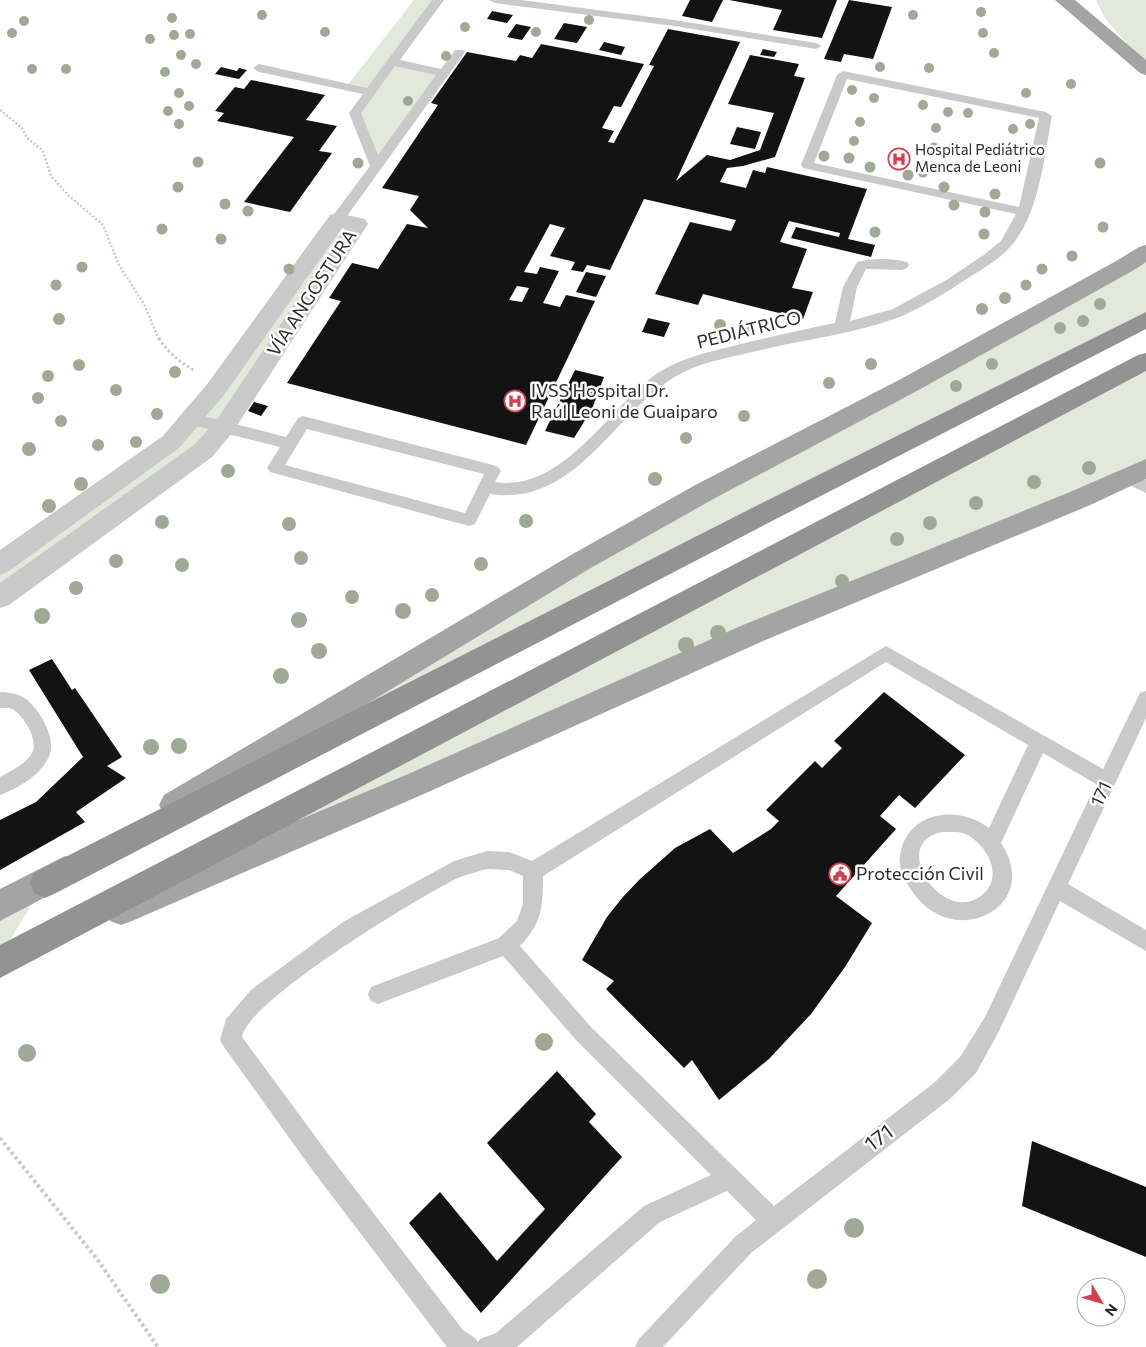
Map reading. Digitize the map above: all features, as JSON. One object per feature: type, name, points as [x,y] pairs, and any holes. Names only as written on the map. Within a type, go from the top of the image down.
[{"type":"highway","points":[[45,883],[763,514],[1146,320]]},
{"type":"highway","points":[[0,962],[1146,361]]},
{"type":"main road","points":[[1064,0],[1146,68]]},
{"type":"main road","points":[[1101,10],[1146,68]]},
{"type":"main road","points":[[0,906],[45,883],[580,562],[708,490],[916,381],[1126,265],[1146,252]]},
{"type":"main road","points":[[0,962],[416,784],[753,633],[1079,499],[1140,477]]},
{"type":"street","name":"VÍA ANGOSTURA","points":[[0,564],[171,442],[221,382],[337,220],[358,224],[224,427],[203,451],[0,597]]},
{"type":"lane","points":[[376,166],[355,113],[438,0]]},
{"type":"lane","points":[[495,0],[531,3],[674,23],[816,46]]},
{"type":"lane","points":[[337,220],[459,52]]},
{"type":"lane","points":[[391,62],[444,73]]},
{"type":"lane","points":[[259,68],[369,92]]},
{"type":"lane","name":"PEDIÁTRICO","points":[[485,487],[513,490],[532,487],[553,478],[572,462],[644,391],[666,374],[685,365],[775,341],[860,324],[897,312],[929,297],[985,261],[1006,244],[1016,231],[1024,212],[1046,116],[843,76],[807,165],[1024,212]]},
{"type":"lane","points":[[841,328],[851,284],[856,272],[862,265],[902,265]]},
{"type":"lane","points":[[192,419],[289,444]]},
{"type":"lane","points":[[303,422],[493,471],[469,520],[275,468],[289,444],[303,422]]},
{"type":"lane","points":[[533,872],[886,653],[1107,781]]},
{"type":"lane","name":"171","points":[[647,1347],[743,1245],[943,1090],[968,1065],[992,1024],[1146,699]]},
{"type":"lane","points":[[0,700],[18,703],[27,711],[41,739],[43,750],[36,763],[22,774],[0,786]]},
{"type":"lane","points":[[991,844],[1039,742]]},
{"type":"lane","points":[[942,823],[957,823],[974,828],[987,838],[991,844],[998,852],[1003,867],[1003,882],[998,896],[986,906],[972,911],[956,911],[939,905],[925,894],[915,880],[910,865],[910,850],[916,837],[927,828],[942,823]]},
{"type":"lane","points":[[468,1347],[455,1338],[321,1163],[231,1040],[234,1026],[258,997],[350,929],[454,870],[487,860],[509,861],[533,872]]},
{"type":"lane","points":[[378,994],[506,945],[525,927],[533,904],[533,872]]},
{"type":"lane","points":[[1056,888],[1146,941]]},
{"type":"lane","points":[[506,945],[583,1033],[773,1221]]},
{"type":"lane","points":[[488,1347],[502,1344],[652,1214],[730,1178]]},
{"type":"path","points":[[0,110],[22,128],[26,138],[43,151],[51,176],[69,196],[103,225],[120,265],[144,304],[155,333],[165,348],[178,360],[195,371],[221,382]]},
{"type":"path","points":[[0,1138],[98,1258],[158,1347]]},
{"type":"shaded area","points":[[414,0],[438,0],[391,61],[444,73],[376,166],[355,113],[369,92],[346,87]]},
{"type":"shaded area","points":[[1096,0],[1146,0],[1146,66],[1105,18]]},
{"type":"shaded area","points":[[337,220],[358,224],[224,427],[0,597],[0,564],[151,457]]},
{"type":"shaded area","points":[[1146,252],[1146,320],[45,883],[0,956],[0,906],[495,611]]},
{"type":"shaded area","points":[[1146,361],[1146,468],[0,962]]},
{"type":"building","points":[[690,0],[723,0],[712,22],[682,16]]},
{"type":"building","points":[[729,0],[837,0],[822,38],[773,30],[782,10]]},
{"type":"building","points":[[849,0],[892,7],[873,59],[844,54],[841,62],[824,59]]},
{"type":"building","points":[[492,11],[513,15],[507,23],[487,19]]},
{"type":"building","points":[[564,23],[587,27],[577,43],[554,39]]},
{"type":"building","points":[[516,24],[531,27],[522,40],[507,37]]},
{"type":"building","points":[[668,29],[740,42],[676,181],[707,155],[730,160],[760,150],[774,113],[728,104],[750,55],[799,64],[794,76],[805,78],[775,157],[743,166],[727,168],[720,182],[746,188],[753,170],[765,173],[767,167],[867,189],[848,239],[875,245],[871,257],[791,238],[796,227],[839,237],[840,233],[789,221],[780,242],[807,249],[792,288],[813,292],[803,319],[703,294],[698,305],[655,294],[690,222],[731,231],[736,220],[644,199],[610,270],[587,265],[583,272],[571,270],[575,262],[550,256],[565,228],[550,224],[524,272],[537,274],[540,267],[559,271],[543,303],[560,307],[566,295],[595,301],[526,445],[287,383],[341,301],[329,298],[352,263],[378,269],[407,224],[428,228],[410,210],[419,196],[382,188],[438,105],[431,103],[467,52],[516,61],[520,55],[532,58],[541,44],[644,64],[621,107],[614,106],[602,128],[614,131],[608,142],[614,143],[654,66],[649,65]],"holes":[[[517,286],[529,288],[522,302],[509,300]]]},
{"type":"building","points":[[604,42],[625,47],[621,55],[599,50]]},
{"type":"building","points":[[763,49],[777,52],[774,57],[760,55]]},
{"type":"building","points":[[221,67],[237,71],[239,68],[247,70],[239,79],[215,74]]},
{"type":"building","points":[[251,80],[325,95],[306,120],[337,126],[319,151],[332,153],[290,212],[244,202],[294,137],[217,121],[224,113],[215,111],[235,87],[244,89]]},
{"type":"building","points":[[737,127],[761,132],[755,149],[730,144]]},
{"type":"building","points":[[586,272],[606,276],[596,297],[576,292]]},
{"type":"building","points":[[648,318],[670,323],[664,337],[642,332]]},
{"type":"building","points":[[575,370],[604,377],[592,409],[574,438],[545,431]]},
{"type":"building","points":[[254,402],[268,406],[261,416],[248,411]]},
{"type":"building","points":[[52,659],[72,690],[75,688],[122,757],[107,766],[126,778],[76,812],[85,822],[0,870],[0,820],[36,802],[83,757],[29,670]]},
{"type":"building","points":[[884,692],[965,755],[915,808],[899,795],[880,816],[896,829],[836,896],[872,923],[845,967],[811,1014],[769,1059],[719,1100],[692,1060],[684,1068],[606,989],[614,981],[582,960],[607,917],[622,898],[675,848],[710,829],[733,853],[771,829],[779,821],[766,810],[815,761],[822,768],[842,748],[834,741]]},
{"type":"building","points":[[557,1071],[596,1114],[589,1122],[622,1157],[481,1313],[409,1223],[440,1192],[497,1261],[545,1209],[487,1143]]},
{"type":"building","points":[[1032,1141],[1146,1187],[1146,1257],[1022,1206]]},
{"type":"place","name":"Hospital Pediátrico Menca de Leoni","points":[[899,159]]},
{"type":"place","name":"IVSS Hospital Dr. Raúl Leoni de Guaiparo","points":[[515,401]]},
{"type":"place","name":"Protección Civil","points":[[840,874]]}]
